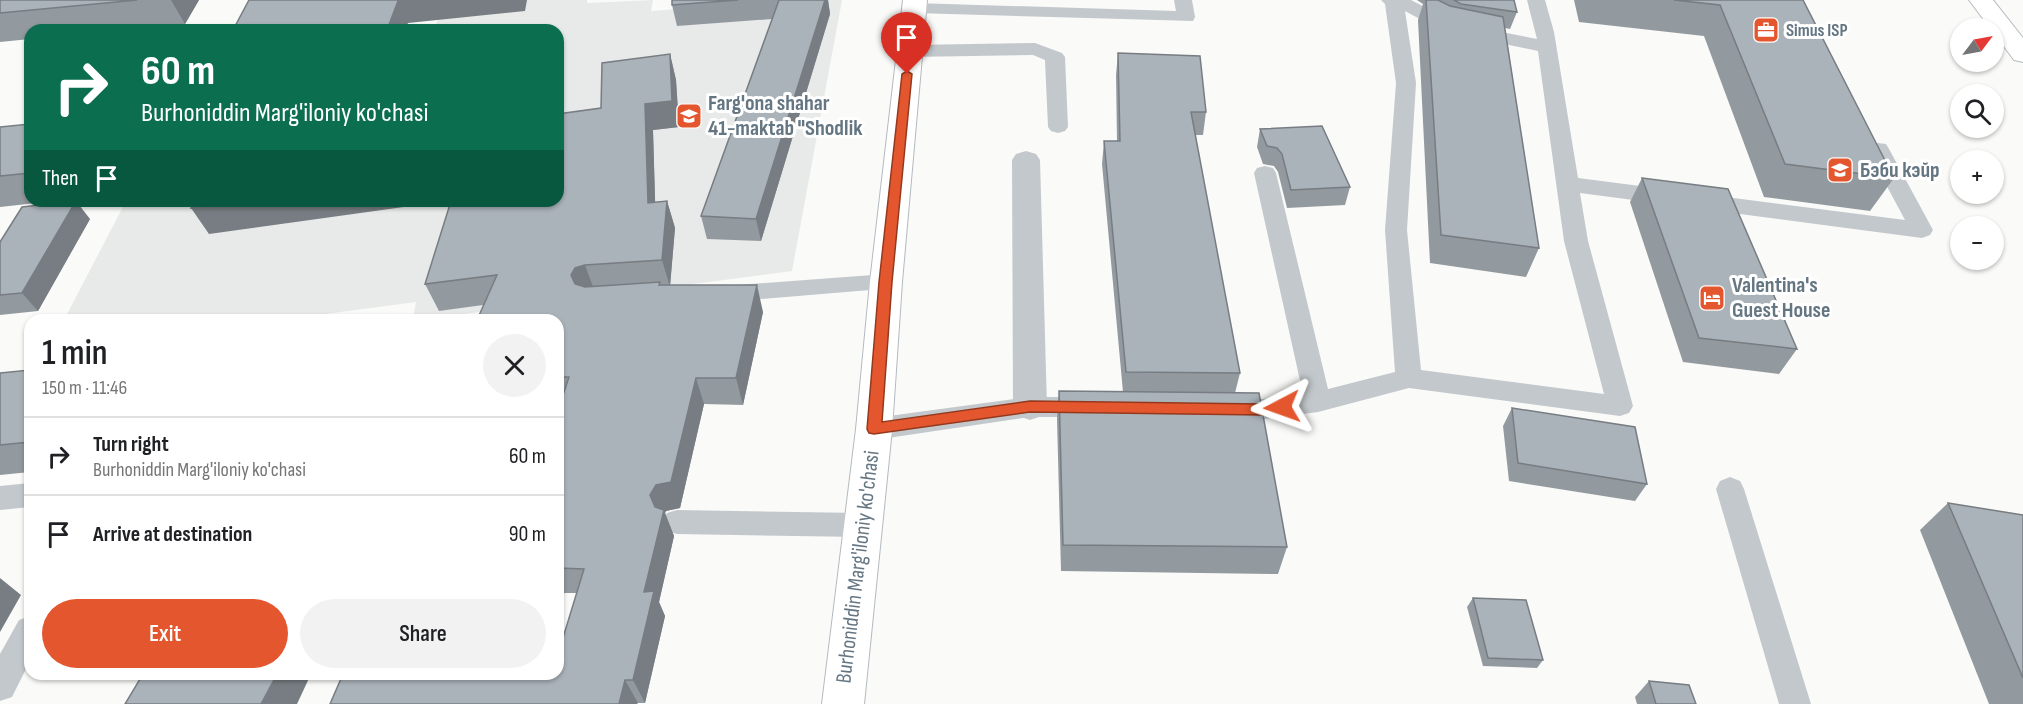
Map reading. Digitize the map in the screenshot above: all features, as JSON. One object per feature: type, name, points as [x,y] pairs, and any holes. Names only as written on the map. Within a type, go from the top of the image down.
[{"type":"street","points":[[1981,0],[2023,55]]},
{"type":"street","name":"Burhoniddin Marg'iloniy ko'chasi","points":[[843,704],[874,429],[886,282],[915,4]]},
{"type":"street","points":[[1026,160],[1030,407]]},
{"type":"lane","points":[[915,4],[1186,18],[1183,0]]},
{"type":"lane","points":[[1392,0],[1449,27],[1547,47]]},
{"type":"lane","points":[[1392,0],[1406,83],[1396,230],[1409,378]]},
{"type":"lane","points":[[1205,409],[1263,409],[1318,402],[1409,378],[1620,406],[1576,241],[1547,47],[1536,0]]},
{"type":"lane","points":[[910,51],[1035,49],[1054,57],[1058,128]]},
{"type":"lane","points":[[1568,184],[1922,230],[1866,128]]},
{"type":"lane","points":[[1265,173],[1318,402]]},
{"type":"lane","points":[[700,296],[886,282]]},
{"type":"lane","points":[[874,429],[1030,407],[1112,408]]},
{"type":"lane","points":[[1730,489],[1795,704]]},
{"type":"lane","points":[[0,498],[24,496]]},
{"type":"lane","points":[[677,522],[862,525]]},
{"type":"lane","points":[[0,686],[24,641]]},
{"type":"shaded area","name":"Farg'ona shahar 41-maktab \"Shodlik","points":[[445,0],[587,0],[587,3],[653,0],[651,11],[796,0],[842,0],[792,271],[463,314],[414,314],[416,302],[325,314],[67,314],[123,207],[564,207],[564,24],[436,24]]},
{"type":"building","points":[[0,0],[137,0],[0,13]]},
{"type":"building","points":[[249,0],[410,0],[398,1],[389,24],[236,24]]},
{"type":"building","points":[[672,0],[738,0],[672,5]]},
{"type":"building","points":[[779,0],[825,0],[756,219],[701,216]]},
{"type":"building","points":[[1426,0],[1438,0],[1450,6],[1503,17],[1539,248],[1441,235]]},
{"type":"building","points":[[1454,0],[1514,0],[1517,12],[1461,4]]},
{"type":"building","points":[[1674,0],[1803,0],[1894,178],[1785,164],[1720,5]]},
{"type":"building","points":[[1118,53],[1200,56],[1206,112],[1191,112],[1240,373],[1126,372],[1104,141],[1120,141]]},
{"type":"building","points":[[670,54],[672,101],[645,104],[648,203],[667,201],[662,260],[585,265],[575,268],[571,275],[575,284],[585,287],[660,282],[659,285],[757,285],[736,378],[696,378],[671,482],[656,485],[650,495],[655,507],[664,510],[644,592],[654,591],[633,680],[625,680],[619,704],[330,704],[340,680],[564,680],[564,634],[584,569],[564,568],[564,392],[569,377],[564,377],[564,314],[480,314],[497,275],[425,284],[449,207],[564,207],[564,113],[601,108],[602,63]]},
{"type":"building","points":[[24,125],[24,174],[0,176],[0,127]]},
{"type":"building","points":[[1322,126],[1350,187],[1291,190],[1282,154],[1277,148],[1267,146],[1260,129]]},
{"type":"building","points":[[1642,178],[1728,189],[1797,349],[1699,338]]},
{"type":"building","points":[[22,207],[72,207],[22,293],[0,295],[0,242]]},
{"type":"building","points":[[24,371],[24,443],[0,445],[0,373]]},
{"type":"building","points":[[1059,391],[1259,393],[1287,547],[1063,545]]},
{"type":"building","points":[[1512,408],[1635,427],[1647,484],[1518,463]]},
{"type":"building","points":[[1948,503],[2023,515],[2023,678]]},
{"type":"building","points":[[1473,598],[1526,600],[1543,660],[1488,658]]},
{"type":"building","points":[[139,680],[274,680],[261,704],[125,704]]},
{"type":"building","points":[[1649,681],[1689,685],[1696,704],[1656,704]]},
{"type":"place","name":"Simus ISP","points":[[1766,30]]},
{"type":"place","name":"Farg'ona shahar 41-maktab \"Shodlik","points":[[689,116]]},
{"type":"place","name":"Бэби кэйр","points":[[1840,170]]},
{"type":"place","name":"Valentina's Guest House","points":[[1712,298]]},
{"type":"route","points":[[907,74],[874,429],[1030,407],[1263,409],[1282,407]]}]
